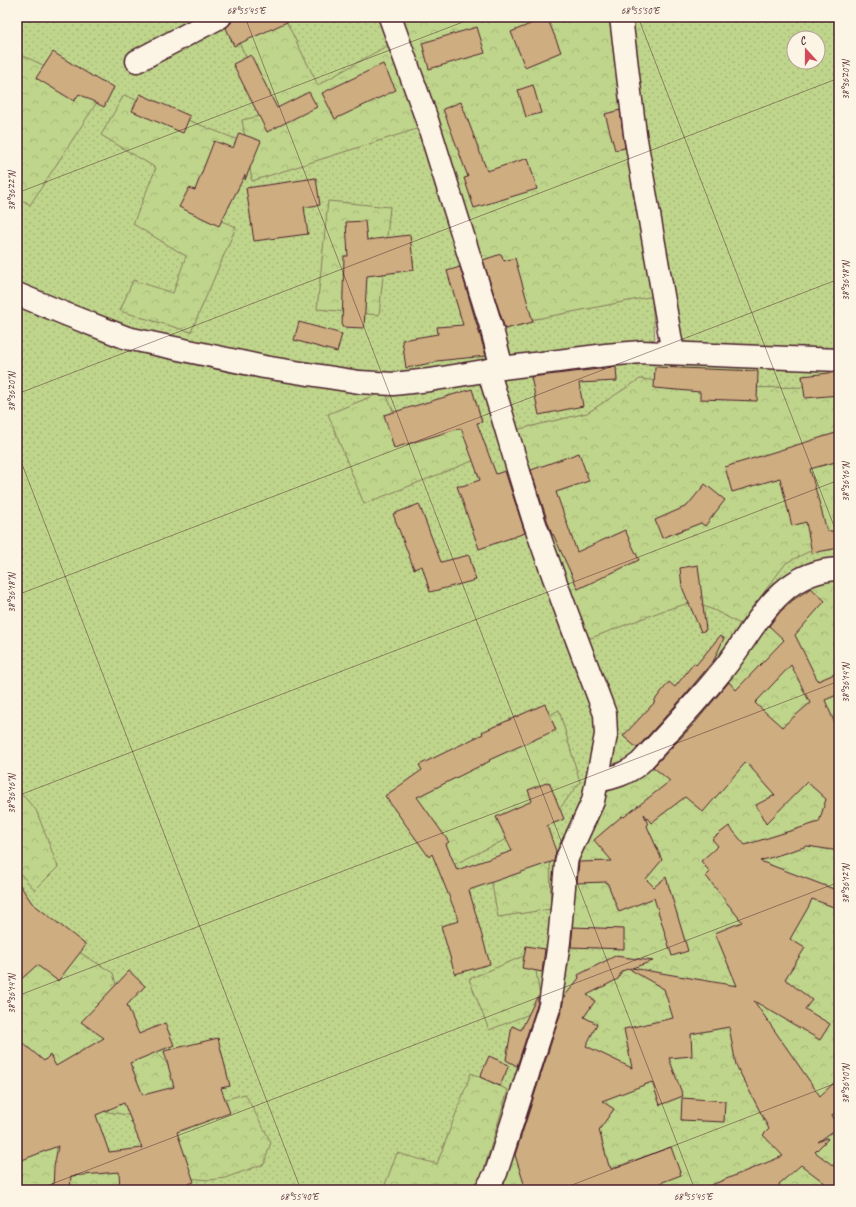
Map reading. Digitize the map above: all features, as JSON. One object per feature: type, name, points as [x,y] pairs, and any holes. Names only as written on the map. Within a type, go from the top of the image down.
[{"type":"street","points":[[137,61],[220,17]]},
{"type":"street","points":[[390,17],[427,120],[491,326],[495,369],[506,425],[534,520],[605,714],[606,735],[593,801],[567,858],[559,942],[550,1005],[501,1160],[490,1188]]},
{"type":"street","points":[[621,17],[635,134],[673,353]]},
{"type":"street","points":[[17,294],[127,338],[264,367],[359,382],[393,384],[606,354],[641,352],[839,360]]},
{"type":"street","points":[[597,781],[621,775],[632,770],[640,763],[707,689],[726,666],[767,607],[784,591],[810,574],[826,570],[839,569]]},
{"type":"green space","points":[[17,17],[839,17],[839,564],[551,1006],[483,1190],[17,1190]],"holes":[[[641,159],[670,327],[701,356],[579,354],[655,339]]]},
{"type":"green space","points":[[261,17],[284,17],[318,85],[390,44],[423,127],[252,181],[246,144],[212,217],[236,227],[191,332],[120,311],[133,280],[173,293],[186,256],[133,224],[156,168],[101,135],[124,95],[246,143],[242,120],[278,112],[251,67],[232,28]]},
{"type":"green space","points":[[392,17],[614,17],[664,294],[495,327]]},
{"type":"green space","points":[[17,53],[103,93],[30,205],[17,197],[17,142],[19,138],[17,137]]},
{"type":"green space","points":[[328,201],[390,207],[379,315],[317,309]]},
{"type":"green space","points":[[640,379],[724,388],[820,387],[839,380],[839,545],[820,546],[786,563],[740,624],[716,611],[693,602],[662,611],[591,638],[569,625],[507,432],[587,413]]},
{"type":"green space","points":[[385,391],[400,428],[458,405],[480,458],[364,504],[328,414]]},
{"type":"green space","points":[[839,564],[839,1190],[484,1190],[551,1006],[559,861],[605,776],[630,769],[792,571],[819,565]]},
{"type":"green space","points":[[559,710],[580,782],[554,816],[447,868],[400,795]]},
{"type":"green space","points":[[17,789],[36,810],[58,867],[35,890],[17,870]]},
{"type":"green space","points":[[550,855],[551,909],[498,917],[489,869]]},
{"type":"green space","points":[[17,914],[113,973],[127,1025],[181,1077],[140,1117],[83,1108],[17,1134]]},
{"type":"green space","points":[[533,952],[542,1009],[489,1030],[469,979]]},
{"type":"green space","points":[[471,1073],[508,1090],[482,1176],[468,1190],[383,1190],[397,1153],[437,1164]]},
{"type":"green space","points":[[245,1094],[271,1142],[264,1164],[225,1178],[210,1180],[173,1177],[156,1118]]},
{"type":"green space","points":[[47,1141],[71,1160],[117,1160],[124,1190],[17,1190],[17,1158]]},
{"type":"building","points":[[232,17],[298,17],[234,46],[226,28],[231,23]]},
{"type":"building","points":[[547,17],[561,52],[525,67],[511,32]]},
{"type":"building","points":[[477,27],[485,53],[429,69],[422,43]]},
{"type":"building","points":[[53,52],[100,81],[114,87],[104,107],[79,94],[74,101],[36,78]]},
{"type":"building","points":[[251,55],[277,108],[309,92],[317,107],[267,132],[233,64]]},
{"type":"building","points":[[383,64],[396,90],[335,119],[322,93]]},
{"type":"building","points":[[533,85],[541,113],[526,117],[518,90]]},
{"type":"building","points":[[140,94],[190,116],[183,133],[132,111]]},
{"type":"building","points":[[461,102],[487,171],[528,158],[537,189],[474,208],[464,178],[468,177],[443,109]]},
{"type":"building","points":[[620,110],[625,148],[615,150],[605,114]]},
{"type":"building","points":[[239,133],[261,141],[245,180],[245,175],[219,226],[179,207],[189,188],[195,190],[214,141],[233,148]]},
{"type":"building","points":[[316,178],[320,205],[304,207],[308,234],[254,241],[246,188]]},
{"type":"building","points":[[365,221],[367,240],[410,235],[414,270],[367,276],[364,328],[342,327],[344,256],[348,256],[346,222]]},
{"type":"building","points":[[501,254],[504,261],[515,258],[533,322],[505,329],[483,260]]},
{"type":"building","points":[[460,267],[486,356],[436,361],[406,368],[402,340],[438,334],[437,327],[463,325],[447,271]]},
{"type":"building","points":[[299,322],[342,334],[337,352],[294,340]]},
{"type":"building","points":[[616,367],[617,381],[579,383],[583,406],[539,415],[531,377]]},
{"type":"building","points":[[655,367],[758,371],[757,401],[700,399],[700,392],[654,388]]},
{"type":"building","points":[[839,372],[839,395],[805,398],[802,376]]},
{"type":"building","points":[[472,389],[482,422],[477,423],[496,474],[505,471],[525,533],[479,549],[457,486],[462,486],[480,480],[461,428],[394,448],[384,415]]},
{"type":"building","points":[[839,432],[839,461],[810,469],[827,531],[839,531],[839,548],[812,553],[806,522],[792,526],[780,478],[732,492],[725,467]]},
{"type":"building","points":[[579,453],[589,481],[556,492],[577,552],[625,530],[639,560],[578,589],[553,534],[552,535],[531,470]]},
{"type":"building","points":[[705,484],[725,500],[705,526],[701,523],[662,538],[655,520],[687,506]]},
{"type":"building","points":[[419,504],[441,562],[469,555],[476,580],[430,592],[422,566],[414,569],[393,514]]},
{"type":"building","points":[[698,565],[706,630],[701,632],[682,587],[680,568]]},
{"type":"building","points":[[811,588],[825,601],[795,635],[818,681],[839,672],[839,694],[825,700],[839,733],[839,851],[807,846],[760,861],[839,891],[839,909],[812,899],[790,939],[805,948],[785,979],[812,1000],[805,1009],[830,1024],[820,1040],[754,1001],[820,1096],[839,1078],[839,1109],[832,1115],[839,1127],[818,1142],[827,1138],[828,1139],[815,1152],[839,1170],[839,1190],[834,1190],[801,1165],[779,1184],[781,1190],[699,1190],[783,1156],[763,1135],[769,1129],[736,1065],[729,1027],[691,1034],[692,1056],[669,1058],[683,1096],[660,1105],[652,1082],[602,1101],[614,1109],[599,1130],[611,1169],[671,1147],[681,1175],[655,1185],[656,1190],[526,1190],[515,1155],[562,1009],[564,997],[579,978],[578,975],[615,956],[653,961],[632,968],[737,986],[715,933],[742,922],[706,876],[710,872],[701,861],[718,846],[712,839],[729,826],[745,845],[819,822],[826,799],[807,782],[766,824],[756,805],[775,795],[746,762],[703,812],[685,797],[651,823],[644,814],[648,825],[647,826],[662,860],[646,879],[654,887],[666,877],[688,951],[672,956],[654,898],[619,912],[607,882],[577,883],[579,862],[612,861],[594,840],[622,816],[624,817],[670,781],[653,767],[693,725],[729,682],[736,690],[784,640],[769,626],[780,612],[793,600]],"holes":[[[791,665],[810,703],[782,727],[755,703]],[[631,968],[631,970],[664,989],[673,1018],[624,1029],[632,1068],[586,1046],[597,1024],[584,1017],[595,1001],[587,995],[618,979],[622,971]]]},
{"type":"building","points":[[720,636],[724,638],[714,660],[637,748],[623,736],[655,702],[654,701],[669,682],[675,687],[694,663],[696,665]]},
{"type":"building","points":[[545,704],[556,730],[489,760],[490,761],[417,797],[449,842],[446,844],[457,870],[512,851],[496,817],[532,801],[528,790],[549,782],[564,819],[547,826],[556,851],[554,861],[469,890],[490,964],[455,974],[441,926],[459,921],[432,854],[429,857],[385,796],[422,770],[419,765],[483,734],[482,732]]},
{"type":"building","points":[[17,881],[32,903],[86,945],[58,981],[37,965],[17,983]]},
{"type":"building","points":[[573,927],[624,929],[624,949],[571,947]]},
{"type":"building","points":[[526,946],[545,949],[542,972],[522,968]]},
{"type":"building","points":[[129,971],[145,986],[127,1005],[139,1034],[165,1023],[174,1045],[130,1063],[143,1095],[174,1087],[164,1051],[218,1038],[230,1086],[221,1088],[230,1113],[177,1132],[194,1182],[172,1190],[120,1190],[119,1172],[71,1176],[70,1190],[53,1190],[54,1167],[58,1146],[17,1162],[17,1038],[44,1061],[50,1055],[56,1066],[104,1038],[81,1022]],"holes":[[[124,1103],[142,1148],[109,1152],[96,1115]]]},
{"type":"building","points":[[537,997],[538,1002],[517,1066],[506,1060],[512,1026],[521,1030]]},
{"type":"building","points":[[489,1056],[509,1065],[500,1086],[480,1077]]},
{"type":"building","points":[[682,1098],[725,1101],[724,1122],[681,1120]]}]
